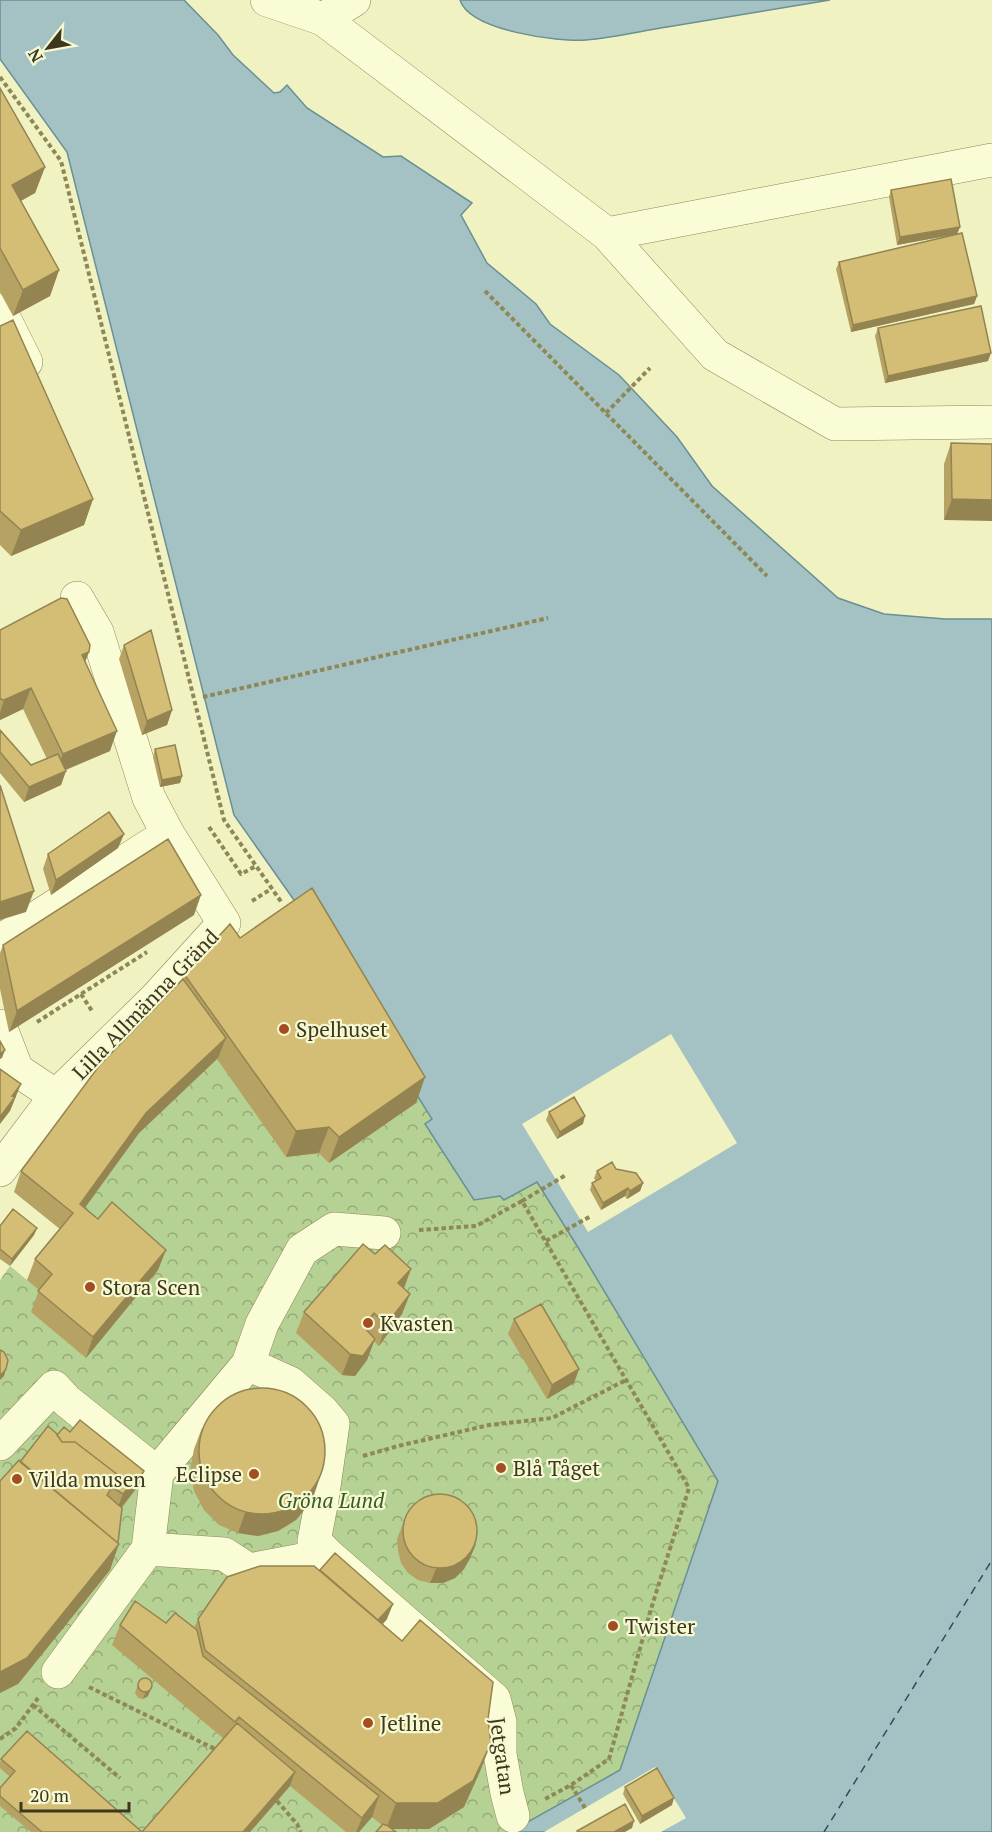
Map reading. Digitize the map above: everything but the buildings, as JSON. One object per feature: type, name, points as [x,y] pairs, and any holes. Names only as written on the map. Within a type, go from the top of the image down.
[{"type":"street","points":[[267,0],[323,19],[607,234],[715,355],[835,424],[992,422]]},
{"type":"street","points":[[323,19],[354,0]]},
{"type":"street","points":[[607,234],[992,160]]},
{"type":"street","points":[[0,310],[37,385]]},
{"type":"street","name":"Lilla Allmänna Gränd","points":[[0,1170],[56,1096],[155,999],[224,923],[168,834],[149,798],[97,632],[77,598]]},
{"type":"street","points":[[0,941],[168,834]]},
{"type":"street","points":[[3,1034],[17,1070],[56,1096]]},
{"type":"street","points":[[58,1672],[148,1549],[157,1473],[248,1364],[262,1323],[302,1250],[334,1229],[384,1233]]},
{"type":"street","points":[[148,1549],[224,1554],[249,1570],[321,1548],[333,1424],[322,1411],[290,1383],[248,1364]]},
{"type":"street","points":[[0,1444],[54,1387],[67,1401],[157,1473]]},
{"type":"street","name":"Jetgatan","points":[[321,1548],[494,1699],[500,1722],[500,1754],[513,1816]]},
{"type":"path","points":[[0,77],[61,161],[224,820],[282,903]]},
{"type":"path","points":[[485,291],[767,576]]},
{"type":"path","points":[[606,413],[650,368]]},
{"type":"path","points":[[203,697],[548,618]]},
{"type":"path","points":[[252,902],[271,889]]},
{"type":"path","points":[[3,1034],[81,994],[149,951]]},
{"type":"path","points":[[81,994],[90,1007]]},
{"type":"path","points":[[384,1233],[476,1226],[566,1175]]},
{"type":"path","points":[[513,1816],[571,1785],[609,1759],[651,1609],[689,1488],[522,1201]]},
{"type":"path","points":[[546,1241],[591,1216]]},
{"type":"path","points":[[329,1452],[361,1457],[489,1425],[552,1418],[626,1380]]},
{"type":"path","points":[[0,1739],[16,1728],[58,1672],[220,1751]]},
{"type":"path","points":[[33,1705],[120,1778]]},
{"type":"path","points":[[571,1785],[585,1808]]},
{"type":"path","points":[[277,1801],[301,1832]]},
{"type":"green space","name":"Gröna Lund","points":[[301,910],[433,1119],[425,1124],[474,1200],[500,1196],[553,1174],[579,1249],[718,1481],[620,1770],[661,1832],[0,1832],[0,1280],[10,1266],[27,1280],[65,1233],[14,1192],[92,1087]]},
{"type":"water","points":[[0,0],[184,0],[218,35],[233,55],[274,93],[280,92],[287,85],[307,108],[383,157],[401,156],[472,203],[461,215],[487,263],[536,304],[550,324],[619,375],[677,437],[712,486],[838,598],[884,614],[945,619],[992,619],[992,1832],[510,1832],[620,1770],[718,1481],[537,1182],[504,1200],[500,1196],[474,1200],[425,1124],[432,1119],[301,910],[234,815],[67,152],[0,59]]},
{"type":"water","points":[[460,0],[830,0],[606,38],[573,40],[536,36],[497,27],[480,20],[467,11]]},
{"type":"pier","points":[[671,1034],[737,1143],[588,1232],[522,1124]]},
{"type":"pier","points":[[655,1767],[686,1818],[661,1832],[544,1832]]},
{"type":"ferry route","points":[[824,1832],[992,1560]]},
{"type":"place","name":"Spelhuset","points":[[284,1029]]},
{"type":"place","name":"Stora Scen","points":[[90,1287]]},
{"type":"place","name":"Kvasten","points":[[368,1323]]},
{"type":"place","name":"Blå Tåget","points":[[501,1468]]},
{"type":"place","name":"Eclipse","points":[[254,1474]]},
{"type":"place","name":"Vilda musen","points":[[17,1479]]},
{"type":"place","name":"Twister","points":[[613,1626]]},
{"type":"place","name":"Jetline","points":[[368,1723]]}]
